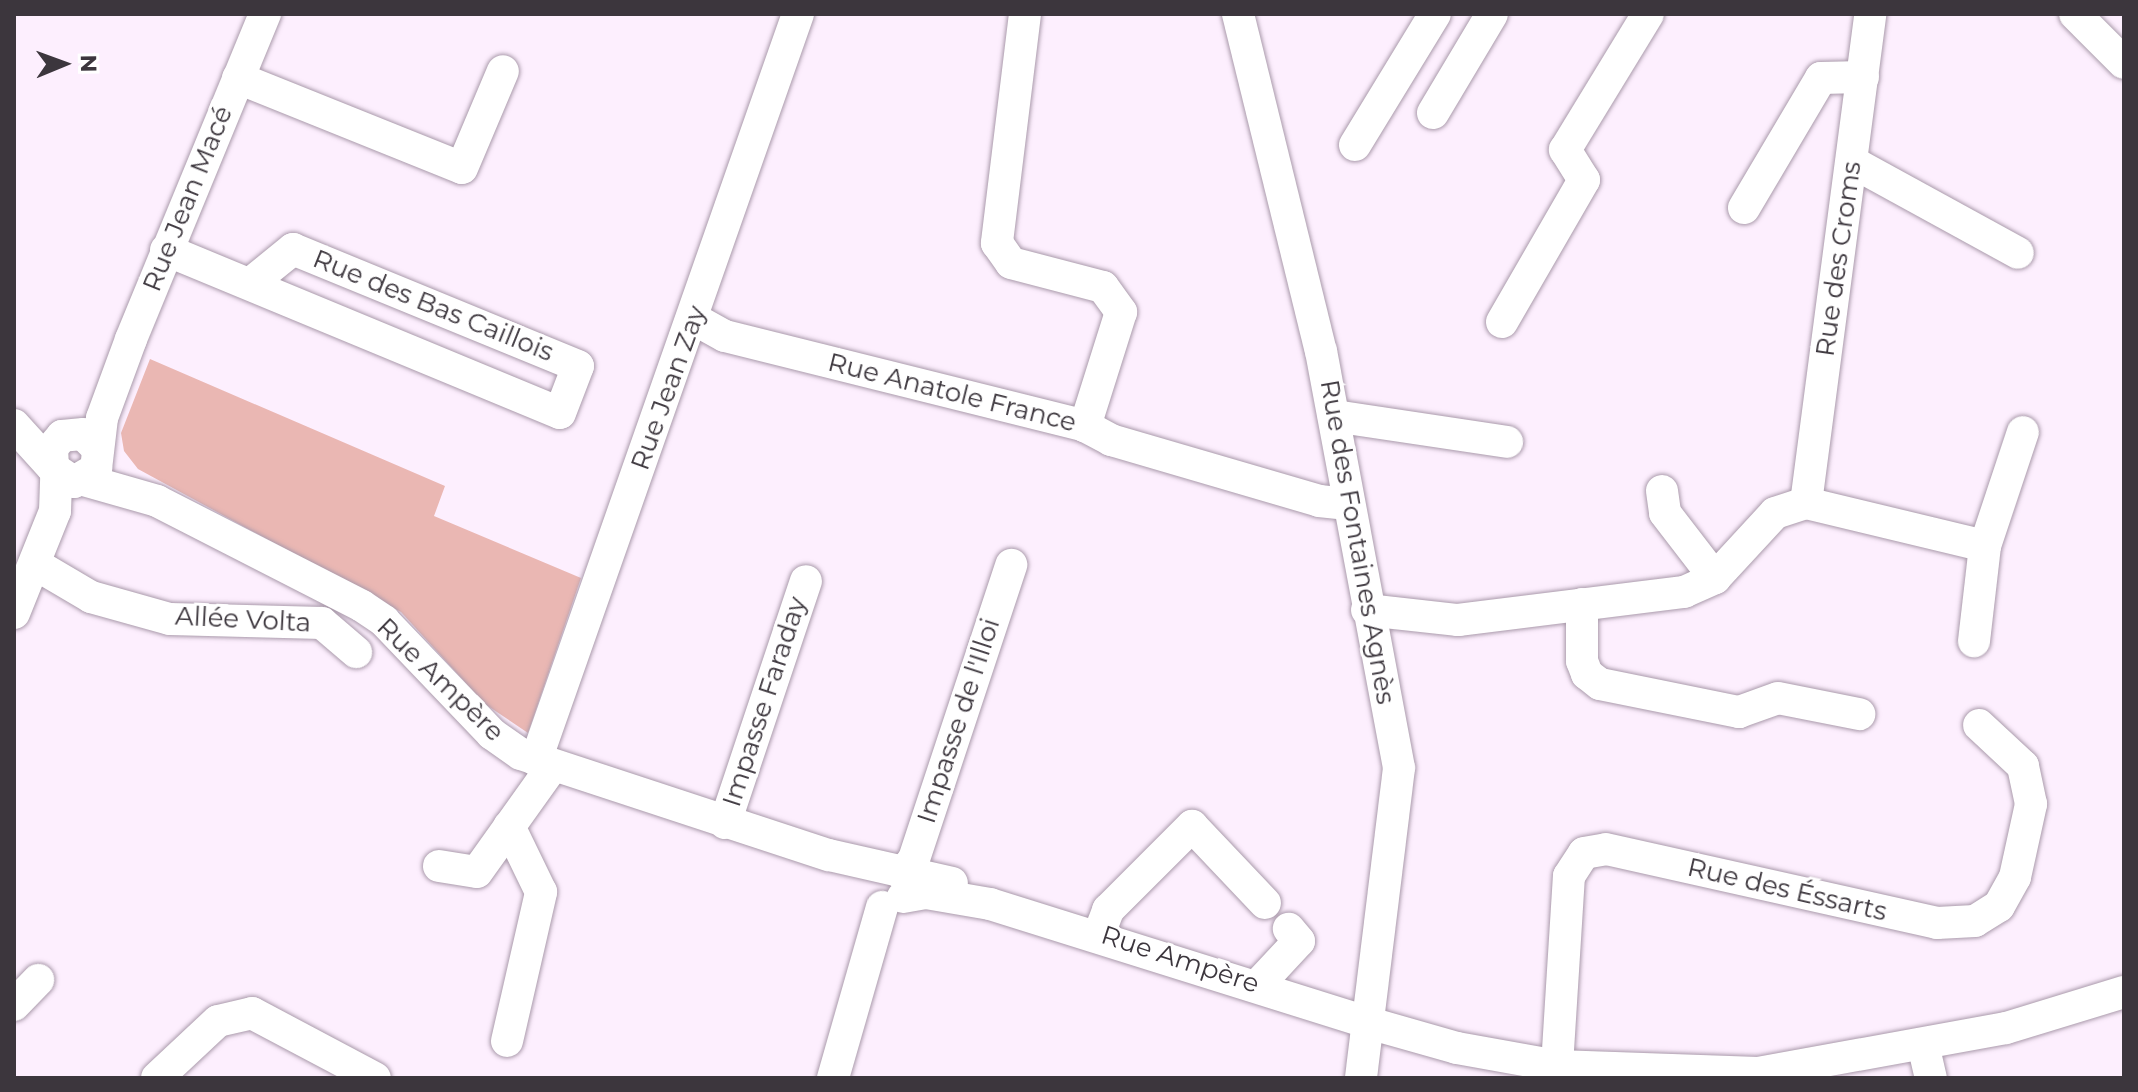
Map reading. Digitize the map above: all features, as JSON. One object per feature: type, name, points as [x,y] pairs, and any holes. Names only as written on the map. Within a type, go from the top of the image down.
[{"type":"street","name":"Rue Jean Macé","points":[[14,613],[76,459],[114,386],[166,250],[265,14]]},
{"type":"street","name":"Rue Jean Zay","points":[[544,763],[798,14]]},
{"type":"street","points":[[1025,14],[997,243],[1011,263],[1103,287],[1121,312],[1085,426]]},
{"type":"street","name":"Rue des Fontaines Agnès","points":[[1238,14],[1334,416],[1367,610],[1399,768],[1361,1078]]},
{"type":"street","points":[[1355,145],[1435,14]]},
{"type":"street","points":[[1433,113],[1492,14]]},
{"type":"street","points":[[1502,322],[1584,180],[1565,150],[1648,14]]},
{"type":"street","name":"Rue des Croms","points":[[1806,503],[1870,14]]},
{"type":"street","points":[[2075,14],[2124,63]]},
{"type":"street","points":[[238,78],[462,168],[503,71]]},
{"type":"street","points":[[1744,208],[1821,78],[1863,77]]},
{"type":"street","points":[[1852,162],[2018,253]]},
{"type":"street","name":"Rue des Bas Caillois","points":[[166,250],[560,413],[578,366],[293,249],[250,284]]},
{"type":"street","name":"Rue Anatole France","points":[[694,319],[725,336],[1085,426],[1111,440],[1319,501],[1348,504]]},
{"type":"street","points":[[1334,416],[1507,442]]},
{"type":"street","points":[[14,423],[76,459]]},
{"type":"street","points":[[1974,641],[1985,546],[2023,432]]},
{"type":"street","name":"Rue Ampère","points":[[76,459],[373,614],[492,734],[544,763],[829,855],[891,883],[957,885],[990,904],[1099,934],[1369,1023],[1457,1048],[1562,1070],[1758,1076],[2006,1028],[2124,992]]},
{"type":"street","points":[[1662,491],[1665,513],[1715,578]]},
{"type":"street","points":[[1367,610],[1458,620],[1684,592],[1715,578],[1775,513],[1806,503],[1985,546]]},
{"type":"street","name":"Allée Volta","points":[[40,552],[91,597],[170,619],[322,623],[356,652]]},
{"type":"street","name":"Impasse de l'Illoi","points":[[833,1078],[891,883],[1011,565]]},
{"type":"street","name":"Impasse Faraday","points":[[725,823],[806,581]]},
{"type":"street","points":[[1582,604],[1582,661],[1587,674],[1600,684],[1739,712],[1778,698],[1859,714]]},
{"type":"street","name":"Rue des Éssarts","points":[[1562,1070],[1569,876],[1584,853],[1606,849],[1937,923],[1975,921],[1999,906],[2015,877],[2031,804],[2023,766],[1979,725]]},
{"type":"street","points":[[439,866],[477,872],[509,826],[544,763]]},
{"type":"street","points":[[507,1041],[541,892],[509,826]]},
{"type":"street","points":[[1099,934],[1108,910],[1192,826],[1265,903]]},
{"type":"street","points":[[1258,985],[1299,941],[1289,929]]},
{"type":"street","points":[[14,1005],[38,980]]},
{"type":"street","points":[[157,1078],[218,1021],[252,1013],[375,1078]]},
{"type":"street","points":[[1923,1044],[1931,1078]]},
{"type":"shaded area","points":[[150,359],[445,486],[434,516],[581,578],[528,733],[485,704],[401,612],[138,469],[124,451],[121,433]]}]
